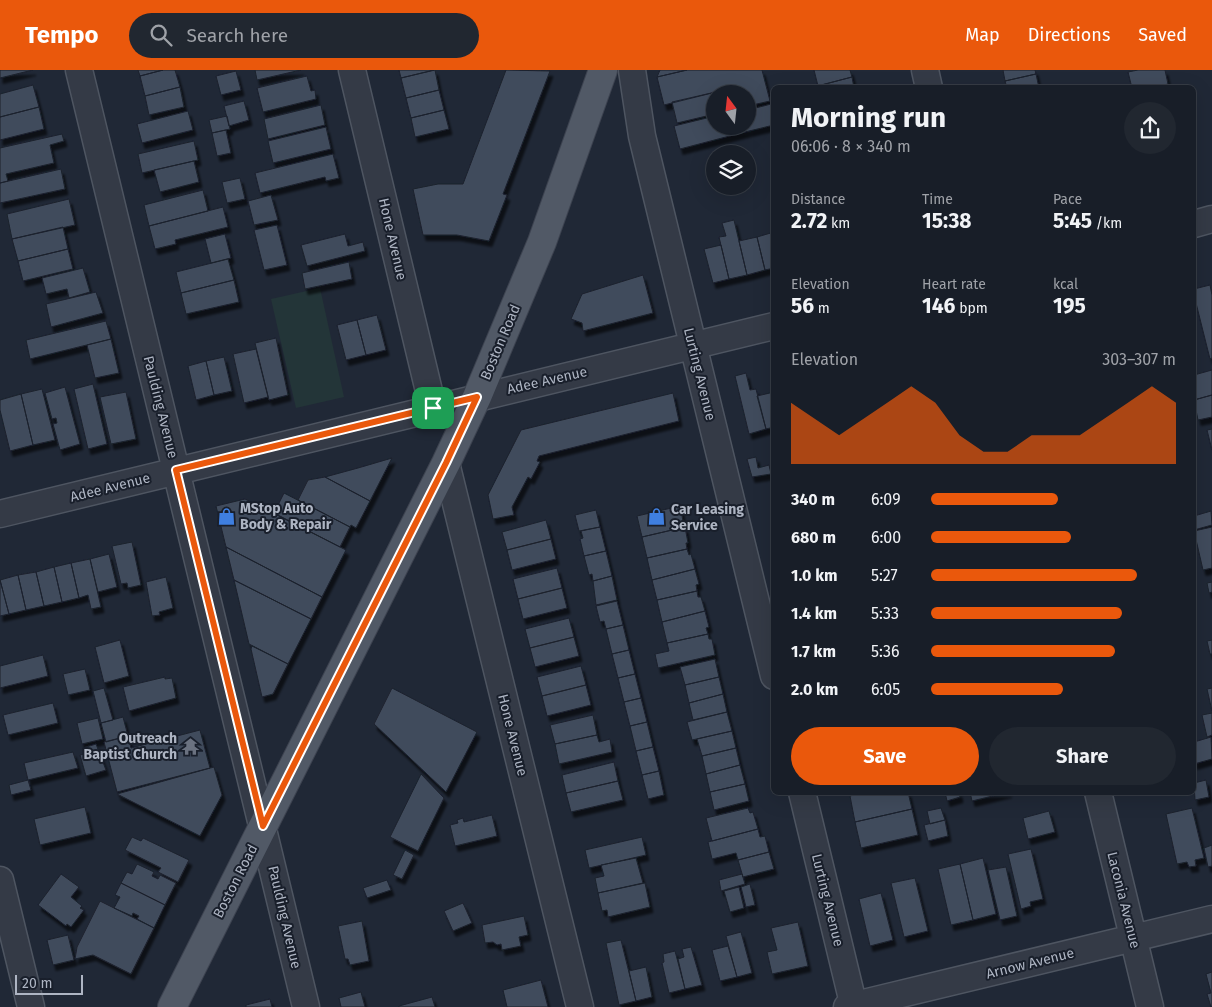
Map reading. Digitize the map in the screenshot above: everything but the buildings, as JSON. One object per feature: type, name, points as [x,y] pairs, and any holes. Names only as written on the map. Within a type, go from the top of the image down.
[{"type":"main road","name":"Boston Road","points":[[172,1007],[446,463],[477,397],[542,242],[603,70]]},
{"type":"street","name":"Paulding Avenue","points":[[79,70],[306,1007]]},
{"type":"street","name":"Hone Avenue","points":[[352,70],[433,408]]},
{"type":"street","name":"Lurting Avenue","points":[[632,70],[642,136],[771,664]]},
{"type":"street","points":[[925,70],[928,85]]},
{"type":"street","points":[[1196,223],[1212,219]]},
{"type":"street","name":"Adee Avenue","points":[[0,514],[771,327]]},
{"type":"street","name":"Hone Avenue","points":[[446,463],[580,1007]]},
{"type":"street","name":"Lurting Avenue","points":[[803,795],[852,1006]]},
{"type":"street","name":"Laconia Avenue","points":[[1099,795],[1150,1007]]},
{"type":"street","points":[[0,880],[30,1007]]},
{"type":"street","name":"Arnow Avenue","points":[[852,1006],[1212,919]]},
{"type":"shaded area","points":[[320,288],[344,397],[296,408],[271,299]]},
{"type":"place","name":"MStop Auto Body & Repair","points":[[226,516]]},
{"type":"place","name":"Car Leasing Service","points":[[657,517]]},
{"type":"place","name":"Outreach Baptist Church","points":[[191,746]]},
{"type":"route","points":[[477,397],[446,463],[263,826],[176,470],[433,408],[477,397]]}]
